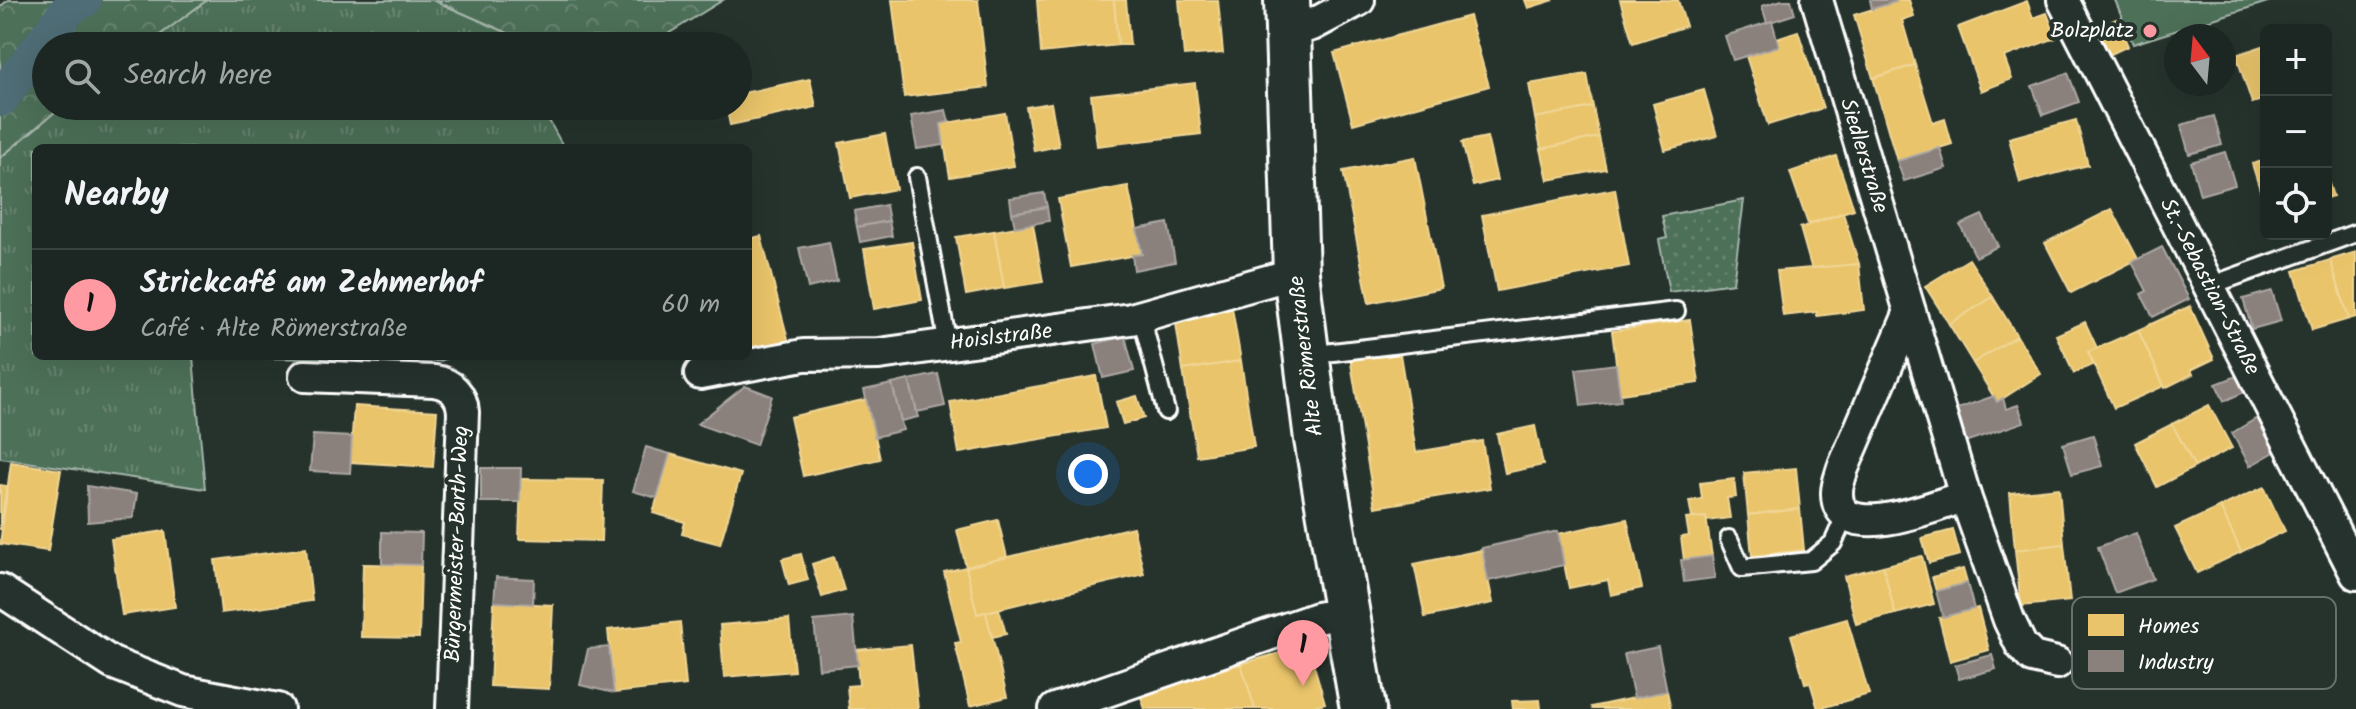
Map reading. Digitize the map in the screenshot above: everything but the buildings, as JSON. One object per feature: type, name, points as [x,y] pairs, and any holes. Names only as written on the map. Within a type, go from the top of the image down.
[{"type":"main road","name":"Alte Römerstraße","points":[[1287,16],[1296,273],[1345,613],[1363,709]]},
{"type":"street","points":[[1287,16],[1312,25],[1359,0]]},
{"type":"street","name":"Siedlerstraße","points":[[1817,0],[1965,496],[2009,620],[2021,645],[2032,657],[2057,663]]},
{"type":"street","name":"St.-Sebastian-Straße","points":[[2063,0],[2356,574]]},
{"type":"street","name":"Hoislstraße","points":[[700,374],[804,355],[879,354],[1034,334],[1141,316],[1296,273]]},
{"type":"street","points":[[1910,312],[1843,468],[1837,492],[1840,509],[1853,519],[1871,521],[1914,513],[1965,496]]},
{"type":"street","name":"Bürgermeister-Barth-Weg","points":[[305,376],[434,381],[449,386],[460,397],[463,412],[452,709]]},
{"type":"street","points":[[0,590],[112,663],[183,691],[278,709]]},
{"type":"street","points":[[1055,709],[1317,618],[1345,613]]},
{"type":"lane","points":[[917,177],[948,345]]},
{"type":"lane","points":[[2209,286],[2356,233]]},
{"type":"lane","points":[[1306,355],[1676,311]]},
{"type":"lane","points":[[1141,316],[1166,411]]},
{"type":"lane","points":[[1729,539],[1742,568],[1811,561],[1833,543],[1846,514]]},
{"type":"green space","points":[[8,0],[207,0],[164,32],[32,32],[32,120],[45,120],[0,158],[0,7]]},
{"type":"green space","points":[[207,0],[433,0],[506,32],[164,32]]},
{"type":"green space","points":[[433,0],[723,0],[671,32],[506,32]]},
{"type":"green space","name":"Bolzplatz","points":[[2115,0],[2274,0],[2197,24],[2164,24],[2164,34],[2133,44]]},
{"type":"green space","points":[[45,120],[549,120],[562,144],[32,144],[32,360],[193,360],[205,489],[0,458],[0,158]]},
{"type":"green space","points":[[1744,200],[1733,283],[1669,292],[1659,240],[1667,238],[1662,216]]},
{"type":"waterway","points":[[51,32],[70,7],[84,0]]},
{"type":"waterway","points":[[0,99],[32,57]]},
{"type":"place","name":"Bolzplatz","points":[[2150,31]]},
{"type":"place","name":"Strickcafé am Zehmerhof","points":[[1303,686]]}]
